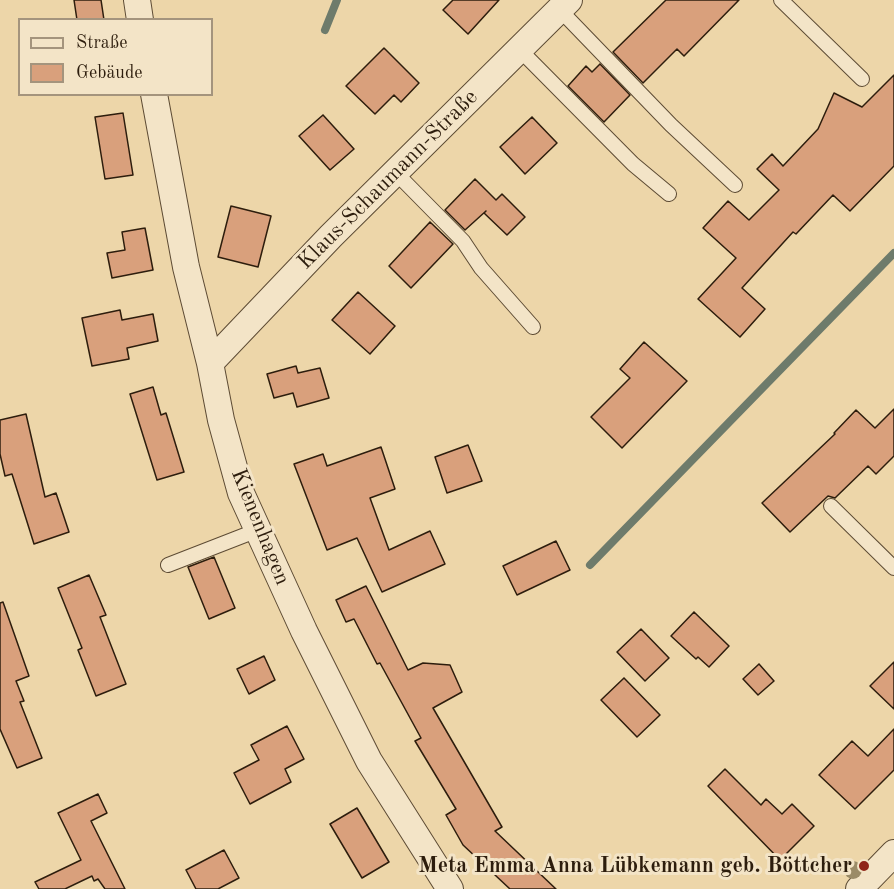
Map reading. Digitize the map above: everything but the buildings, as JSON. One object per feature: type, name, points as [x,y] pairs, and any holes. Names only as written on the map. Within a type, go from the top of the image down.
[{"type":"street","points":[[137,0],[140,18]]},
{"type":"street","name":"Klaus-Schaumann-Straße","points":[[210,363],[395,172],[564,5]]},
{"type":"street","name":"Kienenhagen","points":[[154,96],[186,267],[238,483],[304,632],[369,761],[450,889]]},
{"type":"street","points":[[859,889],[894,853]]},
{"type":"lane","points":[[781,0],[862,79]]},
{"type":"lane","points":[[564,5],[672,125],[735,185]]},
{"type":"lane","points":[[519,49],[633,164],[669,194]]},
{"type":"lane","points":[[395,172],[463,241],[481,268],[533,327]]},
{"type":"lane","points":[[831,506],[894,568]]},
{"type":"lane","points":[[168,565],[258,531]]},
{"type":"waterway","points":[[325,30],[337,0]]},
{"type":"waterway","points":[[590,565],[894,253]]},
{"type":"place","name":"Meta Emma Anna Lübkemann geb. Böttcher","points":[[864,866]]}]
